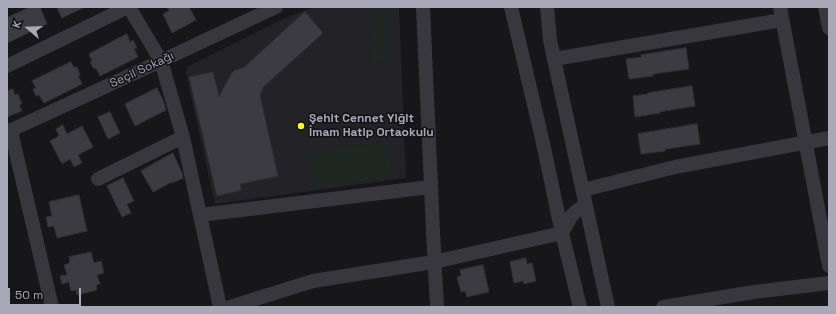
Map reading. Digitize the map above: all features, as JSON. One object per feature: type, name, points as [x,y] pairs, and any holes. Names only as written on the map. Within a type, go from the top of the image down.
[{"type":"street","points":[[7,66],[128,7],[161,61],[183,137],[220,307]]},
{"type":"street","name":"Seçil Sokağı","points":[[9,132],[276,7]]},
{"type":"street","points":[[423,7],[430,187],[437,307]]},
{"type":"street","points":[[511,7],[580,307]]},
{"type":"street","points":[[547,7],[550,40],[608,307]]},
{"type":"street","points":[[826,7],[829,28]]},
{"type":"street","points":[[554,59],[782,11],[829,266]]},
{"type":"street","points":[[9,132],[52,307]]},
{"type":"street","points":[[98,179],[183,137]]},
{"type":"street","points":[[583,190],[675,167],[829,138]]},
{"type":"street","points":[[200,215],[430,187]]},
{"type":"street","points":[[230,307],[313,281],[434,262],[562,233],[572,215],[577,210],[586,206]]},
{"type":"street","points":[[663,307],[754,292],[829,283]]},
{"type":"shaded area","name":"Şehit Cennet Yiğit İmam Hatip Ortaokulu","points":[[315,7],[399,7],[406,178],[215,204],[186,74],[187,67],[283,19]]},
{"type":"shaded area","points":[[371,7],[389,7],[390,60],[372,60]]},
{"type":"shaded area","points":[[388,141],[393,177],[314,188],[309,153]]},
{"type":"building","points":[[30,7],[40,7],[47,24],[7,43],[7,18]]},
{"type":"building","points":[[57,7],[85,7],[62,18]]},
{"type":"building","points":[[167,7],[189,7],[196,20],[172,33],[163,14],[169,11]]},
{"type":"building","points":[[305,12],[323,33],[263,87],[260,96],[278,176],[240,184],[241,190],[217,196],[189,77],[213,72],[219,97],[231,74],[235,70],[243,68]]},
{"type":"building","points":[[127,34],[130,42],[133,40],[137,48],[134,49],[138,57],[100,76],[96,68],[94,69],[90,62],[92,61],[89,54]]},
{"type":"building","points":[[686,48],[689,69],[629,79],[626,59],[642,57],[641,55]]},
{"type":"building","points":[[71,62],[74,68],[77,67],[80,75],[78,76],[82,84],[44,103],[39,95],[36,96],[33,89],[36,88],[32,81]]},
{"type":"building","points":[[692,86],[695,106],[635,117],[633,96]]},
{"type":"building","points":[[157,88],[166,110],[135,126],[125,104]]},
{"type":"building","points":[[13,89],[15,95],[18,94],[22,104],[19,105],[22,111],[7,117],[7,91]]},
{"type":"building","points":[[110,112],[120,133],[108,139],[98,117]]},
{"type":"building","points":[[697,124],[700,144],[641,154],[638,134]]},
{"type":"building","points":[[63,125],[67,134],[82,126],[93,147],[78,155],[82,163],[74,167],[70,159],[62,164],[50,141],[59,136],[56,129]]},
{"type":"building","points":[[173,153],[183,178],[153,192],[141,171]]},
{"type":"building","points":[[123,178],[134,201],[127,204],[131,213],[122,217],[107,186]]},
{"type":"building","points":[[79,195],[87,231],[57,238],[54,226],[48,227],[46,217],[52,216],[49,202]]},
{"type":"building","points":[[91,252],[94,263],[101,261],[104,273],[97,275],[100,284],[96,285],[97,290],[77,295],[76,290],[71,291],[69,282],[62,284],[60,276],[67,275],[64,265],[70,263],[69,257]]},
{"type":"building","points":[[526,258],[527,264],[532,263],[536,281],[524,284],[523,281],[514,283],[510,262]]},
{"type":"building","points":[[483,265],[489,292],[467,297],[465,291],[461,292],[457,277],[461,276],[460,270]]},
{"type":"place","name":"Şehit Cennet Yiğit İmam Hatip Ortaokulu","points":[[301,126]]}]
